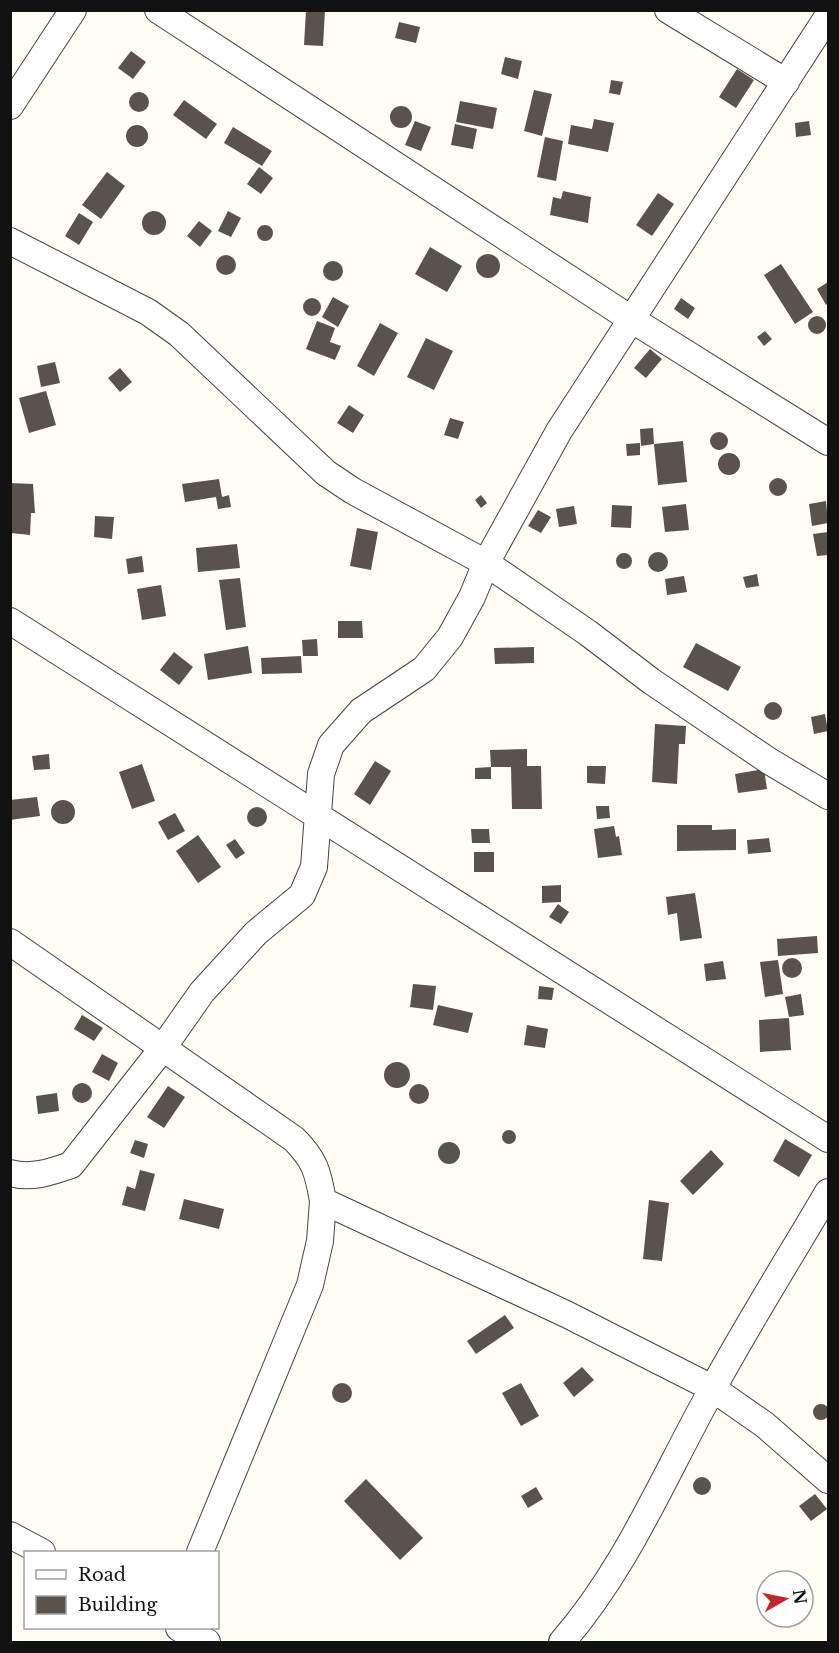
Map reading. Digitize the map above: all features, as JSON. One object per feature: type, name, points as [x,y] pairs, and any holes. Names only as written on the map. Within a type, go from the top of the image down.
[{"type":"street","points":[[10,106],[73,10]]},
{"type":"street","points":[[158,10],[631,320],[828,442]]},
{"type":"street","points":[[668,10],[786,82]]},
{"type":"street","points":[[10,1173],[23,1176],[49,1173],[71,1165],[162,1048],[202,992],[256,933],[302,895],[314,867],[316,813],[321,774],[332,744],[361,711],[424,669],[450,637],[472,597],[486,563],[559,431],[828,16]]},
{"type":"street","points":[[10,241],[156,318],[179,334],[218,369],[326,473],[353,491],[486,563],[588,633],[660,688],[769,761],[828,796]]},
{"type":"street","points":[[10,621],[828,1139]]},
{"type":"street","points":[[10,942],[294,1139],[311,1156],[319,1176],[323,1201],[320,1241],[310,1285],[200,1551]]},
{"type":"street","points":[[562,1642],[600,1594],[632,1545],[712,1388],[828,1192]]},
{"type":"street","points":[[323,1201],[566,1314],[712,1388],[765,1425],[828,1480]]},
{"type":"street","points":[[10,1535],[40,1551]]},
{"type":"street","points":[[182,1629],[207,1642]]},
{"type":"building","points":[[306,10],[325,10],[323,46],[304,45]]},
{"type":"building","points":[[399,22],[420,27],[416,43],[395,38]]},
{"type":"building","points":[[131,51],[146,62],[133,79],[118,68]]},
{"type":"building","points":[[505,57],[522,61],[518,79],[501,74]]},
{"type":"building","points":[[737,69],[754,80],[736,108],[719,97]]},
{"type":"building","points":[[611,80],[623,82],[620,95],[609,93]]},
{"type":"building","points":[[534,90],[552,94],[542,136],[524,131]]},
{"type":"building","points":[[139,92],[146,95],[149,102],[146,109],[139,112],[132,109],[129,102],[132,95]]},
{"type":"building","points":[[184,100],[217,124],[206,139],[173,115]]},
{"type":"building","points":[[460,101],[497,108],[493,129],[456,122]]},
{"type":"building","points":[[401,106],[409,109],[412,117],[409,125],[401,128],[393,125],[390,117],[393,109]]},
{"type":"building","points":[[594,119],[614,123],[608,152],[568,144],[571,125],[592,129]]},
{"type":"building","points":[[415,121],[431,127],[421,151],[405,145]]},
{"type":"building","points":[[809,121],[811,135],[796,137],[795,123]]},
{"type":"building","points":[[455,124],[477,129],[473,149],[451,145]]},
{"type":"building","points":[[137,125],[145,128],[148,136],[145,144],[137,147],[129,144],[126,136],[129,128]]},
{"type":"building","points":[[233,127],[272,151],[262,166],[224,143]]},
{"type":"building","points":[[545,137],[563,141],[556,181],[537,177]]},
{"type":"building","points":[[259,167],[273,178],[261,194],[247,184]]},
{"type":"building","points":[[107,172],[125,186],[101,219],[82,205]]},
{"type":"building","points":[[563,191],[591,197],[588,223],[550,215],[553,197],[561,199]]},
{"type":"building","points":[[658,193],[674,204],[652,236],[636,225]]},
{"type":"building","points":[[154,211],[163,214],[166,223],[163,232],[154,235],[145,232],[142,223],[145,214]]},
{"type":"building","points":[[228,211],[241,218],[231,237],[218,231]]},
{"type":"building","points":[[79,213],[93,222],[79,245],[65,236]]},
{"type":"building","points":[[199,221],[212,231],[200,247],[187,236]]},
{"type":"building","points":[[265,225],[271,227],[273,233],[271,239],[265,241],[259,239],[257,233],[259,227]]},
{"type":"building","points":[[430,247],[462,266],[447,292],[415,274]]},
{"type":"building","points":[[488,254],[493,255],[499,261],[499,271],[493,277],[488,278],[483,277],[477,271],[476,266],[477,261],[483,255]]},
{"type":"building","points":[[222,255],[230,255],[236,261],[236,269],[230,275],[222,275],[216,269],[216,261]]},
{"type":"building","points":[[333,261],[340,264],[343,271],[340,278],[333,281],[326,278],[323,271],[326,264]]},
{"type":"building","points":[[781,264],[813,312],[795,324],[764,275]]},
{"type":"building","points":[[828,282],[828,303],[826,305],[817,289]]},
{"type":"building","points":[[333,297],[349,306],[338,327],[322,317]]},
{"type":"building","points":[[312,298],[318,301],[321,307],[318,313],[312,316],[306,313],[303,307],[306,301]]},
{"type":"building","points":[[681,298],[695,308],[688,319],[674,309]]},
{"type":"building","points":[[817,316],[823,319],[826,325],[823,331],[817,334],[811,331],[808,325],[811,319]]},
{"type":"building","points":[[317,321],[335,328],[330,342],[341,346],[335,360],[306,349]]},
{"type":"building","points":[[380,323],[398,333],[374,376],[357,366]]},
{"type":"building","points":[[765,331],[772,339],[764,346],[757,337]]},
{"type":"building","points":[[426,338],[453,351],[434,390],[407,377]]},
{"type":"building","points":[[650,349],[662,359],[646,378],[634,368]]},
{"type":"building","points":[[55,362],[60,383],[41,387],[37,366]]},
{"type":"building","points":[[120,368],[132,382],[120,392],[108,378]]},
{"type":"building","points":[[46,391],[56,425],[29,433],[19,398]]},
{"type":"building","points":[[349,405],[364,415],[353,433],[337,423]]},
{"type":"building","points":[[450,418],[464,422],[458,439],[444,435]]},
{"type":"building","points":[[653,428],[654,444],[641,446],[640,429]]},
{"type":"building","points":[[719,432],[725,435],[728,441],[725,447],[719,450],[713,447],[710,441],[713,435]]},
{"type":"building","points":[[683,441],[687,482],[658,485],[654,444]]},
{"type":"building","points":[[640,443],[640,455],[627,456],[626,444]]},
{"type":"building","points":[[729,453],[737,456],[740,464],[737,472],[729,475],[721,472],[718,464],[721,456]]},
{"type":"building","points":[[774,478],[782,478],[787,483],[785,494],[774,496],[769,491],[769,483]]},
{"type":"building","points":[[219,479],[222,497],[229,495],[231,507],[218,509],[216,497],[185,502],[182,484]]},
{"type":"building","points":[[10,483],[33,484],[35,513],[31,513],[30,535],[11,533]]},
{"type":"building","points":[[481,495],[487,503],[481,508],[475,500]]},
{"type":"building","points":[[826,501],[828,523],[812,526],[809,504]]},
{"type":"building","points":[[686,504],[689,530],[665,532],[662,507]]},
{"type":"building","points":[[612,505],[632,506],[631,528],[611,527]]},
{"type":"building","points":[[574,506],[577,524],[559,527],[556,509]]},
{"type":"building","points":[[538,510],[551,517],[541,533],[528,526]]},
{"type":"building","points":[[95,516],[114,517],[112,539],[94,537]]},
{"type":"building","points":[[357,528],[378,532],[371,570],[350,566]]},
{"type":"building","points":[[828,532],[828,555],[817,556],[813,534]]},
{"type":"building","points":[[237,544],[240,568],[198,572],[196,548]]},
{"type":"building","points":[[658,552],[665,555],[668,562],[665,569],[658,572],[651,569],[648,562],[651,555]]},
{"type":"building","points":[[624,553],[632,561],[624,569],[616,561]]},
{"type":"building","points":[[142,556],[144,572],[128,574],[126,559]]},
{"type":"building","points":[[757,574],[759,586],[746,588],[743,577]]},
{"type":"building","points":[[684,576],[687,592],[667,595],[665,579]]},
{"type":"building","points":[[240,578],[246,627],[226,630],[219,580]]},
{"type":"building","points":[[161,585],[166,616],[142,620],[137,589]]},
{"type":"building","points":[[338,621],[362,621],[363,638],[338,638]]},
{"type":"building","points":[[317,639],[318,656],[303,656],[302,640]]},
{"type":"building","points":[[696,643],[741,667],[728,691],[683,667]]},
{"type":"building","points":[[248,646],[252,673],[208,680],[204,654]]},
{"type":"building","points":[[534,647],[534,663],[495,664],[494,648]]},
{"type":"building","points":[[174,652],[193,667],[179,685],[160,670]]},
{"type":"building","points":[[301,656],[302,673],[262,674],[261,658]]},
{"type":"building","points":[[769,702],[777,702],[782,707],[780,718],[769,720],[764,715],[764,707]]},
{"type":"building","points":[[825,714],[828,731],[814,734],[811,717]]},
{"type":"building","points":[[655,724],[686,726],[685,744],[679,744],[677,784],[652,782]]},
{"type":"building","points":[[527,749],[527,766],[541,766],[542,809],[512,809],[511,767],[491,767],[490,750]]},
{"type":"building","points":[[49,754],[50,769],[34,770],[32,756]]},
{"type":"building","points":[[375,761],[391,771],[370,805],[354,794]]},
{"type":"building","points":[[142,764],[155,801],[132,809],[119,772]]},
{"type":"building","points":[[587,766],[606,766],[605,784],[587,783]]},
{"type":"building","points":[[491,767],[491,779],[475,779],[475,768]]},
{"type":"building","points":[[764,769],[767,789],[738,793],[735,774]]},
{"type":"building","points":[[37,797],[40,816],[10,820],[10,800]]},
{"type":"building","points":[[63,800],[68,801],[74,807],[74,817],[68,823],[63,824],[58,823],[52,817],[51,812],[52,807],[58,801]]},
{"type":"building","points":[[596,806],[609,806],[610,818],[597,819]]},
{"type":"building","points":[[257,807],[264,810],[267,817],[264,824],[257,827],[250,824],[247,817],[250,810]]},
{"type":"building","points":[[175,813],[185,831],[168,840],[158,822]]},
{"type":"building","points":[[677,825],[712,825],[712,830],[736,829],[736,850],[677,851]]},
{"type":"building","points":[[614,826],[616,837],[619,836],[622,855],[598,858],[594,829]]},
{"type":"building","points":[[471,829],[489,829],[490,843],[472,843]]},
{"type":"building","points":[[198,835],[221,867],[198,883],[176,851]]},
{"type":"building","points":[[769,838],[771,852],[748,854],[747,840]]},
{"type":"building","points":[[235,839],[245,853],[236,859],[226,845]]},
{"type":"building","points":[[474,852],[494,852],[494,872],[474,872]]},
{"type":"building","points":[[561,885],[561,902],[542,903],[542,886]]},
{"type":"building","points":[[695,893],[702,938],[680,941],[677,913],[668,915],[666,897]]},
{"type":"building","points":[[558,904],[569,912],[561,924],[549,917]]},
{"type":"building","points":[[817,936],[818,953],[778,956],[777,939]]},
{"type":"building","points":[[788,958],[796,958],[802,964],[802,972],[796,978],[788,978],[782,972],[782,964]]},
{"type":"building","points":[[778,960],[783,994],[765,997],[760,962]]},
{"type":"building","points":[[723,961],[726,979],[706,981],[704,964]]},
{"type":"building","points":[[413,984],[436,986],[433,1010],[410,1007]]},
{"type":"building","points":[[539,986],[554,988],[552,1000],[538,999]]},
{"type":"building","points":[[801,994],[804,1015],[789,1017],[785,997]]},
{"type":"building","points":[[438,1005],[473,1013],[468,1033],[433,1025]]},
{"type":"building","points":[[82,1015],[103,1028],[94,1041],[74,1029]]},
{"type":"building","points":[[789,1018],[791,1050],[760,1052],[759,1020]]},
{"type":"building","points":[[527,1025],[548,1029],[545,1048],[524,1045]]},
{"type":"building","points":[[102,1054],[118,1063],[109,1081],[92,1072]]},
{"type":"building","points":[[397,1062],[406,1066],[410,1075],[406,1084],[397,1088],[388,1084],[384,1075],[388,1066]]},
{"type":"building","points":[[82,1083],[89,1086],[92,1093],[89,1100],[82,1103],[75,1100],[72,1093],[75,1086]]},
{"type":"building","points":[[419,1084],[426,1087],[429,1094],[426,1101],[419,1104],[412,1101],[409,1094],[412,1087]]},
{"type":"building","points":[[168,1086],[185,1097],[164,1128],[147,1117]]},
{"type":"building","points":[[57,1093],[59,1111],[38,1114],[36,1096]]},
{"type":"building","points":[[506,1130],[512,1130],[516,1137],[512,1144],[506,1144],[502,1140],[502,1134]]},
{"type":"building","points":[[785,1139],[812,1155],[799,1177],[773,1161]]},
{"type":"building","points":[[135,1140],[148,1144],[144,1158],[130,1153]]},
{"type":"building","points":[[449,1142],[457,1145],[460,1153],[457,1161],[449,1164],[441,1161],[438,1153],[441,1145]]},
{"type":"building","points":[[711,1150],[724,1164],[693,1195],[680,1181]]},
{"type":"building","points":[[140,1170],[155,1174],[145,1211],[122,1205],[127,1186],[135,1189]]},
{"type":"building","points":[[184,1199],[224,1209],[219,1229],[179,1219]]},
{"type":"building","points":[[649,1200],[669,1203],[662,1261],[643,1259]]},
{"type":"building","points":[[505,1315],[514,1328],[476,1354],[467,1341]]},
{"type":"building","points":[[582,1367],[594,1380],[574,1397],[563,1383]]},
{"type":"building","points":[[338,1383],[346,1383],[352,1389],[352,1397],[346,1403],[338,1403],[332,1397],[332,1389]]},
{"type":"building","points":[[521,1383],[539,1416],[521,1426],[502,1393]]},
{"type":"building","points":[[821,1404],[829,1412],[821,1420],[813,1412]]},
{"type":"building","points":[[702,1477],[708,1480],[711,1486],[708,1492],[702,1495],[696,1492],[693,1486],[696,1480]]},
{"type":"building","points":[[366,1479],[423,1538],[400,1560],[344,1501]]},
{"type":"building","points":[[536,1487],[543,1499],[528,1508],[521,1496]]},
{"type":"building","points":[[815,1494],[827,1509],[811,1521],[799,1506]]}]
